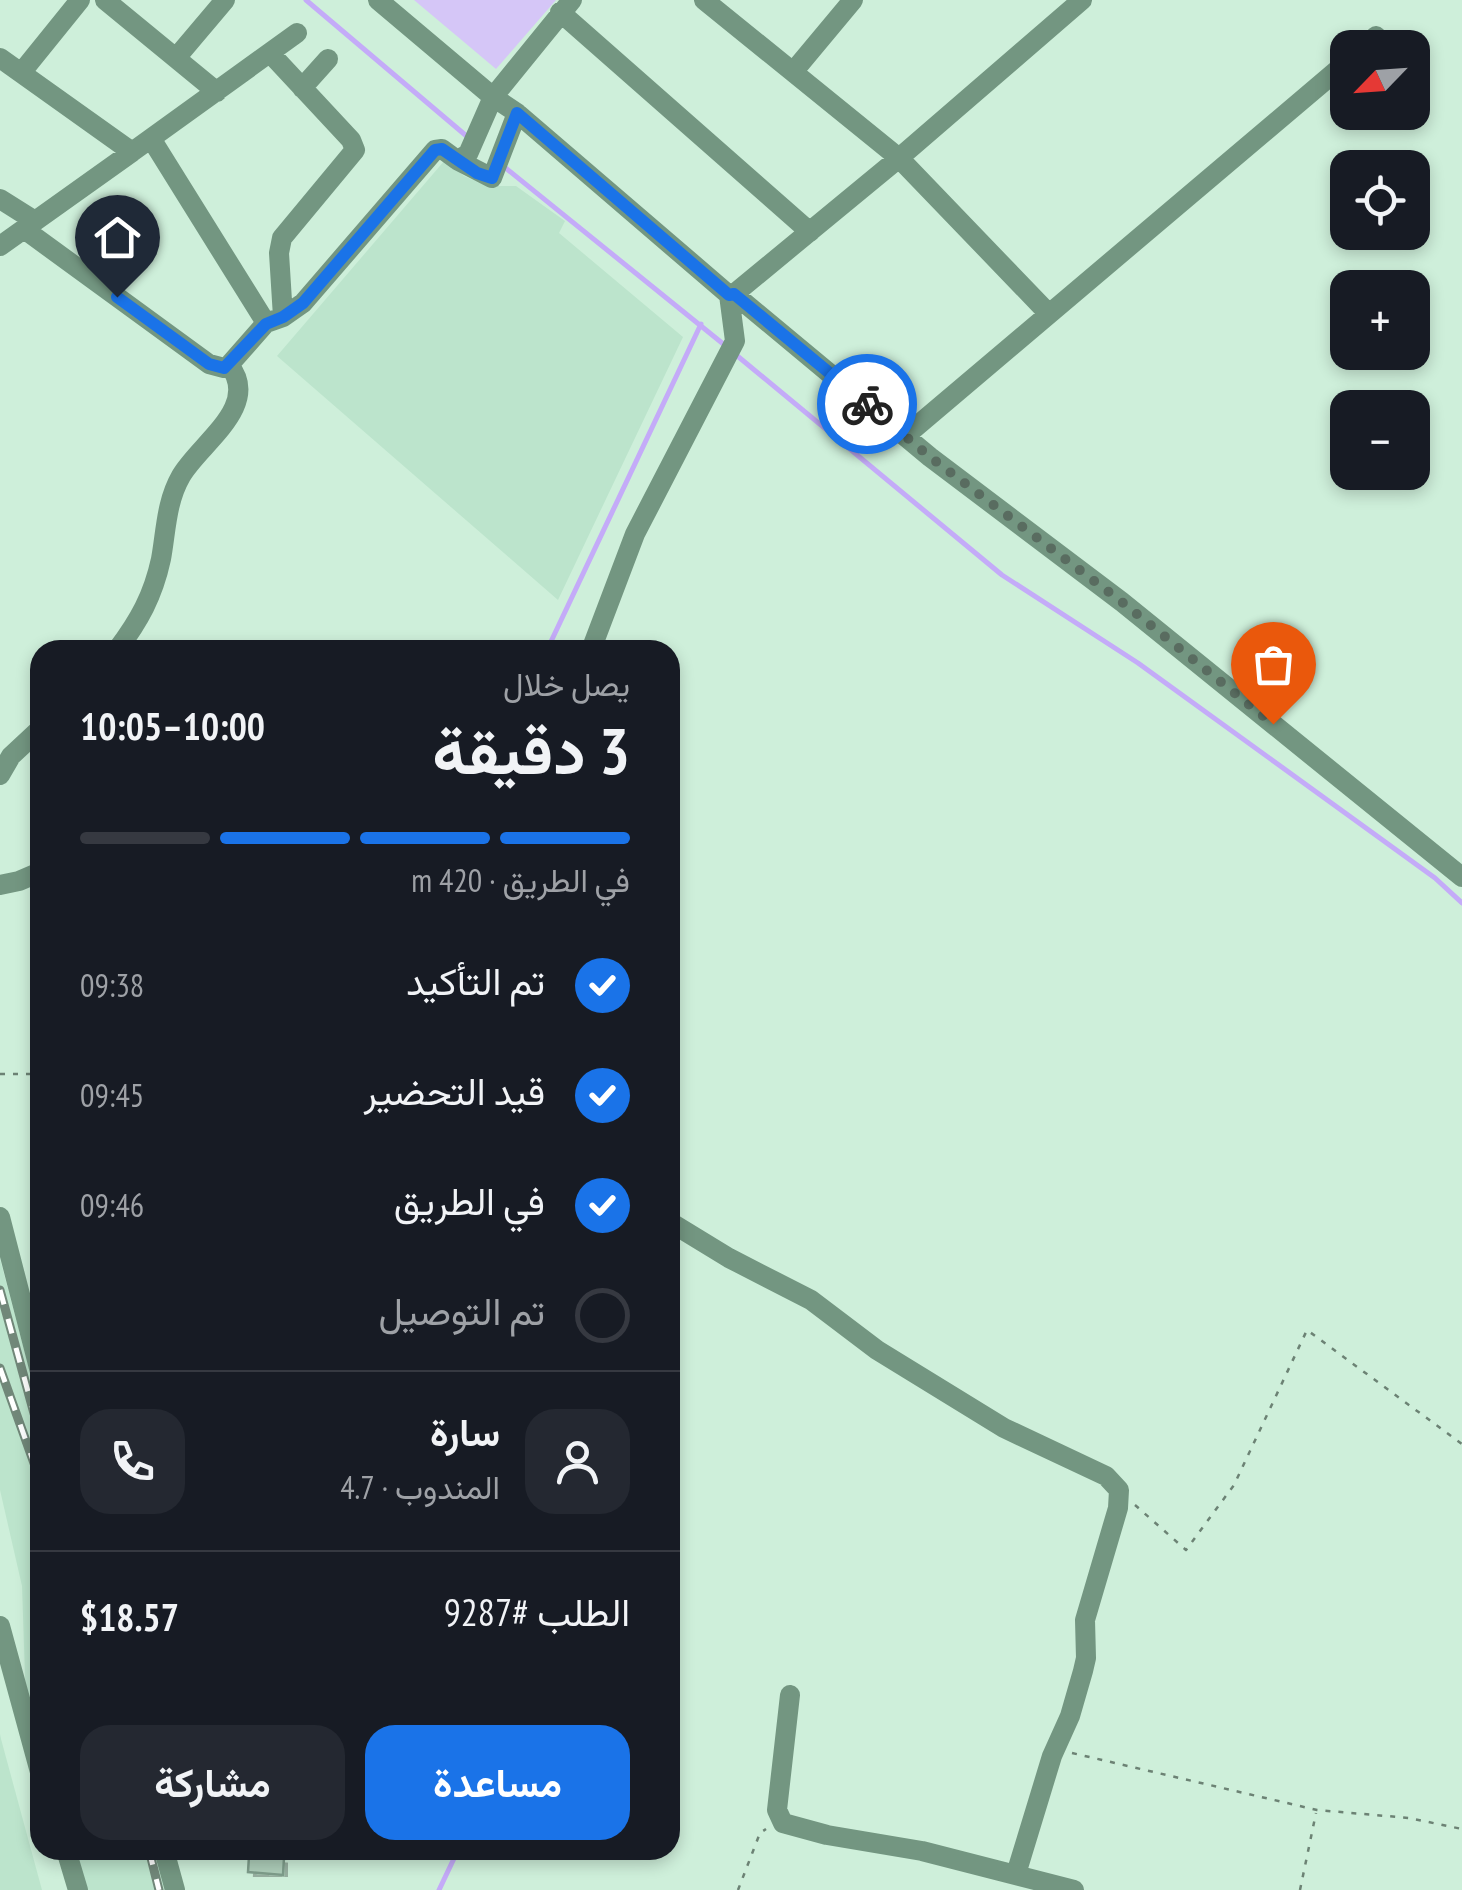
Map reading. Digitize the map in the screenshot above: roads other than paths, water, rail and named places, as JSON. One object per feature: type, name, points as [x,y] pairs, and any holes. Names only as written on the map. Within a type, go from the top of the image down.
[{"type":"street","points":[[22,73],[80,0]]},
{"type":"street","points":[[105,0],[218,92]]},
{"type":"street","points":[[176,58],[225,0]]},
{"type":"street","points":[[378,0],[930,457],[1122,602],[1462,876]]},
{"type":"street","points":[[704,0],[899,158],[1049,314]]},
{"type":"street","points":[[793,72],[853,0]]},
{"type":"street","points":[[731,294],[899,158],[1082,0]]},
{"type":"street","points":[[463,157],[493,97],[566,6],[810,232]]},
{"type":"street","points":[[0,246],[297,33]]},
{"type":"street","points":[[270,53],[351,140],[354,150],[282,238],[274,320]]},
{"type":"street","points":[[0,58],[132,152]]},
{"type":"street","points":[[302,88],[328,59]]},
{"type":"street","points":[[912,431],[1330,76]]},
{"type":"street","points":[[0,200],[209,364],[224,368],[274,320],[303,303],[428,156],[442,149],[463,157],[492,178],[517,113]]},
{"type":"street","points":[[152,140],[274,320]]},
{"type":"street","points":[[595,640],[635,534],[735,341],[731,294]]},
{"type":"street","points":[[124,640],[150,599],[169,508],[182,474],[226,420],[239,396],[238,378],[229,365]]},
{"type":"street","points":[[0,775],[12,756],[30,739]]},
{"type":"street","points":[[0,884],[30,876]]},
{"type":"street","points":[[0,1218],[30,1334]]},
{"type":"street","points":[[680,1228],[728,1258],[811,1300],[876,1350],[1004,1428],[1106,1476],[1119,1490],[1118,1508],[1085,1620],[1086,1658],[1016,1874]]},
{"type":"street","points":[[0,1626],[30,1736]]},
{"type":"street","points":[[790,1695],[779,1820],[827,1835],[907,1847],[1074,1890]]},
{"type":"street","points":[[69,1860],[78,1890]]},
{"type":"street","points":[[167,1860],[175,1890]]},
{"type":"waterway","points":[[306,0],[470,139]]},
{"type":"waterway","points":[[502,165],[727,347]]},
{"type":"waterway","points":[[552,640],[701,324]]},
{"type":"waterway","points":[[735,354],[1002,575],[1138,663],[1435,878],[1462,903]]},
{"type":"waterway","points":[[439,1890],[453,1860]]},
{"type":"railway","points":[[0,1290],[30,1399]]},
{"type":"railway","points":[[0,1368],[30,1452]]},
{"type":"railway","points":[[152,1860],[159,1890]]}]
